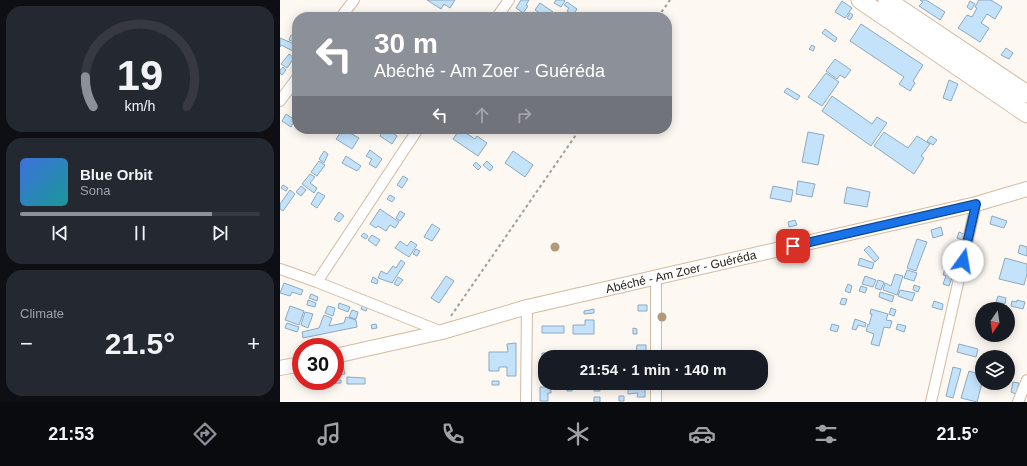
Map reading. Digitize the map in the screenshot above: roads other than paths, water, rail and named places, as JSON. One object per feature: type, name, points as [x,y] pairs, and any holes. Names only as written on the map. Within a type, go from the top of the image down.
[{"type":"highway","points":[[860,0],[941,47],[1027,94]]},
{"type":"highway","points":[[886,0],[941,47],[1027,114]]},
{"type":"main road","name":"Abéché - Am Zoer - Guéréda","points":[[344,354],[442,332],[527,307],[976,204],[1027,189]]},
{"type":"main road","points":[[280,368],[292,366]]},
{"type":"street","points":[[345,12],[354,0]]},
{"type":"street","points":[[501,12],[509,0]]},
{"type":"street","points":[[280,102],[292,85]]},
{"type":"street","points":[[317,282],[415,134]]},
{"type":"street","points":[[931,402],[976,204]]},
{"type":"street","points":[[280,269],[317,282],[442,332]]},
{"type":"street","points":[[656,278],[656,350]]},
{"type":"street","points":[[526,402],[527,307]]},
{"type":"street","points":[[1018,402],[1027,380]]},
{"type":"street","points":[[656,390],[656,402]]}]
